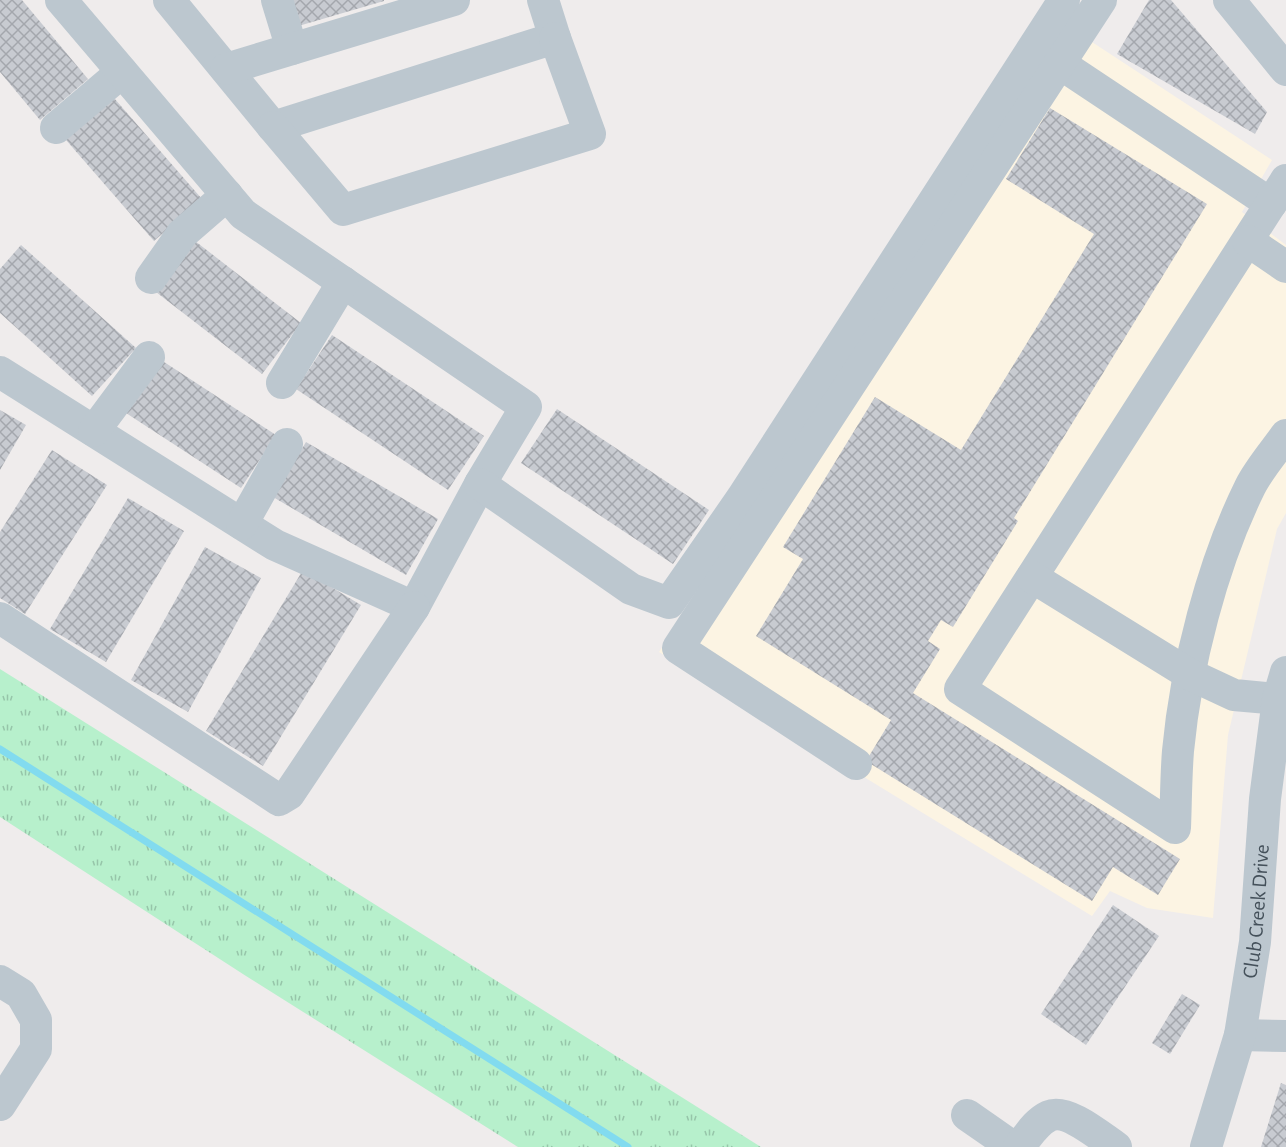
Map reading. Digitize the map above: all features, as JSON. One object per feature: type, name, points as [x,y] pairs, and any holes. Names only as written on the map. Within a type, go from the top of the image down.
[{"type":"street","points":[[0,618],[279,800],[289,794],[414,607],[480,484],[526,407],[243,214],[61,0]]},
{"type":"street","points":[[169,0],[343,210],[590,134],[543,0]]},
{"type":"street","points":[[277,0],[292,49]]},
{"type":"street","points":[[226,69],[454,0]]},
{"type":"street","points":[[480,484],[632,589],[669,603],[742,498],[1064,0]]},
{"type":"street","points":[[856,764],[678,648],[1101,0]]},
{"type":"street","points":[[1229,0],[1286,70]]},
{"type":"street","points":[[273,127],[555,38]]},
{"type":"street","points":[[1059,63],[1279,192],[960,689],[1175,828],[1178,751],[1189,674],[1204,616],[1227,543],[1251,486],[1286,435]]},
{"type":"street","points":[[56,128],[122,72]]},
{"type":"street","points":[[151,278],[182,234],[227,195]]},
{"type":"street","points":[[1248,241],[1286,267]]},
{"type":"street","points":[[282,383],[343,282]]},
{"type":"street","points":[[94,431],[149,357]]},
{"type":"street","points":[[0,372],[275,545],[414,607]]},
{"type":"street","points":[[242,524],[287,444]]},
{"type":"street","points":[[1032,577],[1189,674],[1234,695],[1282,686]]},
{"type":"street","name":"Club Creek Drive","points":[[1206,1147],[1240,1035],[1256,942],[1265,799],[1282,686]]},
{"type":"street","points":[[0,981],[21,994],[36,1020],[36,1049],[0,1105]]},
{"type":"street","points":[[1240,1035],[1286,1036]]},
{"type":"street","points":[[1019,1147],[1036,1126],[1051,1115],[1066,1114],[1116,1147]]},
{"type":"street","points":[[966,1115],[1013,1147]]},
{"type":"shaded area","points":[[1066,25],[1272,160],[1242,212],[1286,245],[1286,513],[1277,529],[1228,735],[1213,918],[1147,908],[1110,891],[1092,916],[659,652]]},
{"type":"green space","points":[[0,669],[761,1147],[518,1147],[246,976],[0,817]]},
{"type":"building","points":[[0,0],[22,0],[88,79],[40,120],[0,72]]},
{"type":"building","points":[[286,0],[384,0],[384,1],[295,27]]},
{"type":"building","points":[[1149,0],[1171,0],[1267,112],[1255,134],[1117,54]]},
{"type":"building","points":[[114,98],[202,199],[154,241],[66,140]]},
{"type":"building","points":[[1050,108],[1207,204],[1014,518],[1018,521],[953,627],[941,620],[928,641],[940,649],[913,693],[1180,859],[1158,895],[1113,867],[1092,901],[866,761],[891,720],[756,636],[803,559],[783,547],[875,397],[961,450],[1094,234],[1006,179]]},
{"type":"building","points":[[195,241],[301,323],[262,374],[156,292]]},
{"type":"building","points":[[21,245],[136,348],[92,396],[0,313],[0,269]]},
{"type":"building","points":[[332,335],[484,436],[448,490],[296,389]]},
{"type":"building","points":[[161,360],[276,435],[241,488],[126,413]]},
{"type":"building","points":[[557,409],[709,510],[673,564],[521,463]]},
{"type":"building","points":[[0,410],[26,425],[0,470]]},
{"type":"building","points":[[306,442],[438,519],[406,575],[273,497]]},
{"type":"building","points":[[52,450],[107,485],[25,614],[0,598],[0,532]]},
{"type":"building","points":[[128,498],[184,531],[106,662],[50,629]]},
{"type":"building","points":[[205,547],[261,578],[188,712],[131,680]]},
{"type":"building","points":[[303,570],[361,605],[263,766],[206,731]]},
{"type":"building","points":[[1113,905],[1159,936],[1086,1045],[1041,1014]]},
{"type":"building","points":[[1182,994],[1200,1005],[1170,1054],[1152,1043]]},
{"type":"building","points":[[1281,1083],[1286,1085],[1286,1147],[1261,1147]]},
{"type":"waterway","points":[[0,749],[628,1147]]}]
